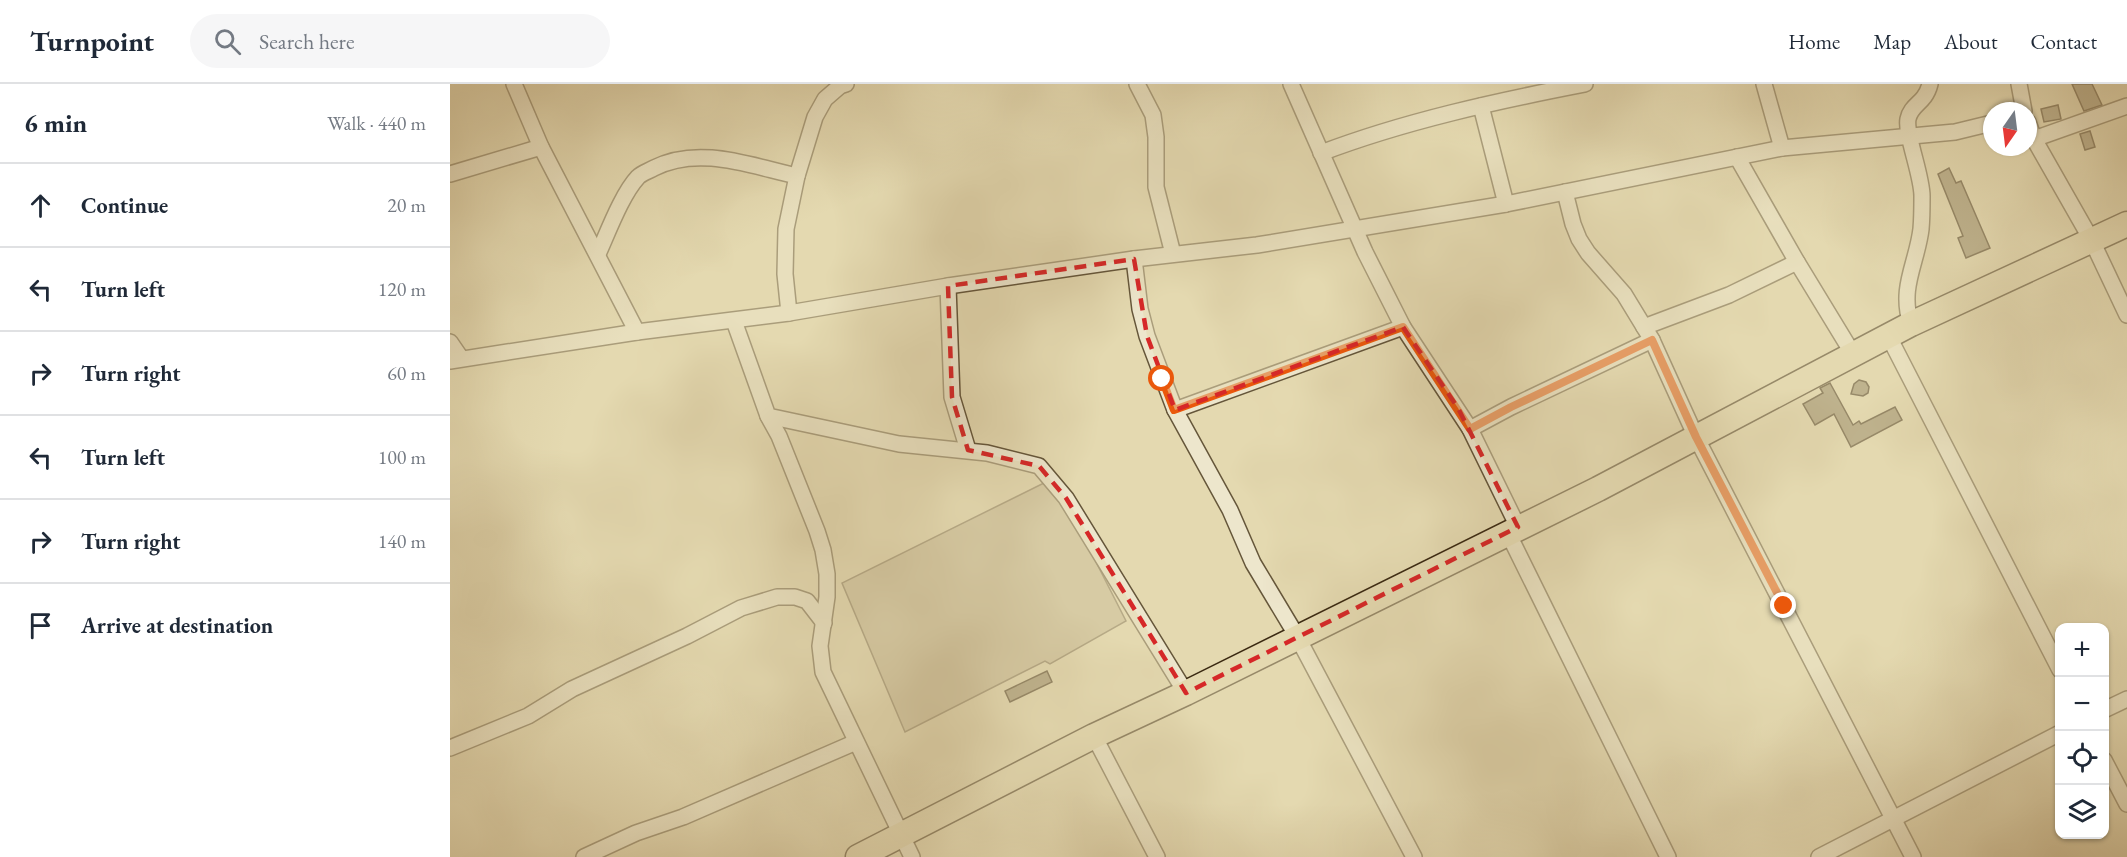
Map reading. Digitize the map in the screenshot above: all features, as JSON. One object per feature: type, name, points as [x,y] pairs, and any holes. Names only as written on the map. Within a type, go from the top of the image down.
[{"type":"main road","points":[[858,857],[1095,735],[1186,693],[1598,489],[1911,324],[2127,224]]},
{"type":"street","points":[[514,84],[541,147],[637,332]]},
{"type":"street","points":[[789,313],[785,274],[786,229],[797,176],[814,117],[825,99],[846,84]]},
{"type":"street","points":[[1137,84],[1153,115],[1156,137],[1156,187],[1173,254]]},
{"type":"street","points":[[1291,84],[1355,229],[1403,327],[1470,429],[1513,530],[1668,857]]},
{"type":"street","points":[[1321,153],[1357,139],[1481,106],[1506,91],[1585,84]]},
{"type":"street","points":[[1764,84],[1782,148]]},
{"type":"street","points":[[1911,324],[1907,312],[1907,294],[1921,230],[1922,195],[1919,169],[1907,124],[1910,113],[1924,97],[1930,84]]},
{"type":"street","points":[[2019,84],[2022,102]]},
{"type":"street","points":[[1481,106],[1506,204]]},
{"type":"street","points":[[2037,138],[2127,106]]},
{"type":"street","points":[[450,342],[456,359],[637,332],[734,321],[948,286],[1355,229],[1506,204],[1782,148],[1955,132],[1983,125]]},
{"type":"street","points":[[2037,144],[2092,241],[2127,315]]},
{"type":"street","points":[[450,174],[541,147]]},
{"type":"street","points":[[598,254],[619,208],[639,176],[660,165],[696,156],[723,159],[797,176]]},
{"type":"street","points":[[1737,157],[1853,354]]},
{"type":"street","points":[[1565,192],[1579,239],[1588,253],[1624,294],[1648,334],[1696,437],[1913,857]]},
{"type":"street","points":[[1134,259],[1140,309],[1147,336],[1174,410],[1230,510],[1253,562],[1298,638],[1414,857]]},
{"type":"street","points":[[1470,429],[1648,334],[1797,262]]},
{"type":"street","points":[[948,286],[952,397],[968,450]]},
{"type":"street","points":[[734,321],[768,416],[823,550],[827,574],[827,597],[820,646],[823,672],[912,857]]},
{"type":"street","points":[[1174,410],[1403,327]]},
{"type":"street","points":[[1889,337],[2055,660]]},
{"type":"street","points":[[768,416],[899,444],[968,450],[1039,466],[1066,498],[1186,693]]},
{"type":"street","points":[[450,748],[528,716],[572,689],[687,636],[741,608],[777,597],[795,597],[807,601],[824,623]]},
{"type":"street","points":[[2109,708],[2127,699]]},
{"type":"street","points":[[1095,735],[1157,857]]},
{"type":"street","points":[[1819,857],[2055,736]]},
{"type":"street","points":[[584,857],[636,833],[683,817],[856,742]]},
{"type":"street","points":[[2109,770],[2127,804]]},
{"type":"highlighted area","points":[[1134,259],[1147,336],[1175,410],[1403,327],[1458,408],[1518,527],[1186,693],[1066,498],[1039,466],[968,450],[952,397],[948,286]]},
{"type":"shaded area","points":[[1046,482],[1067,505],[1126,621],[1050,664],[1045,661],[905,732],[842,583]]},
{"type":"building","points":[[2072,84],[2092,84],[2102,105],[2084,111]]},
{"type":"building","points":[[2058,105],[2061,119],[2044,122],[2041,109]]},
{"type":"building","points":[[2090,131],[2095,147],[2085,150],[2080,134]]},
{"type":"building","points":[[1949,168],[1956,183],[1961,181],[1990,248],[1966,258],[1958,238],[1963,236],[1938,174]]},
{"type":"building","points":[[1859,380],[1866,382],[1869,387],[1868,393],[1863,396],[1851,394],[1854,384]]},
{"type":"building","points":[[1830,383],[1853,425],[1859,421],[1861,424],[1895,407],[1902,420],[1851,447],[1834,414],[1815,425],[1803,404],[1823,393],[1820,388]]},
{"type":"building","points":[[1047,671],[1052,682],[1010,702],[1005,691]]},
{"type":"route","points":[[1162,379],[1174,410],[1403,327],[1470,429],[1652,340],[1696,437],[1784,606]]}]
